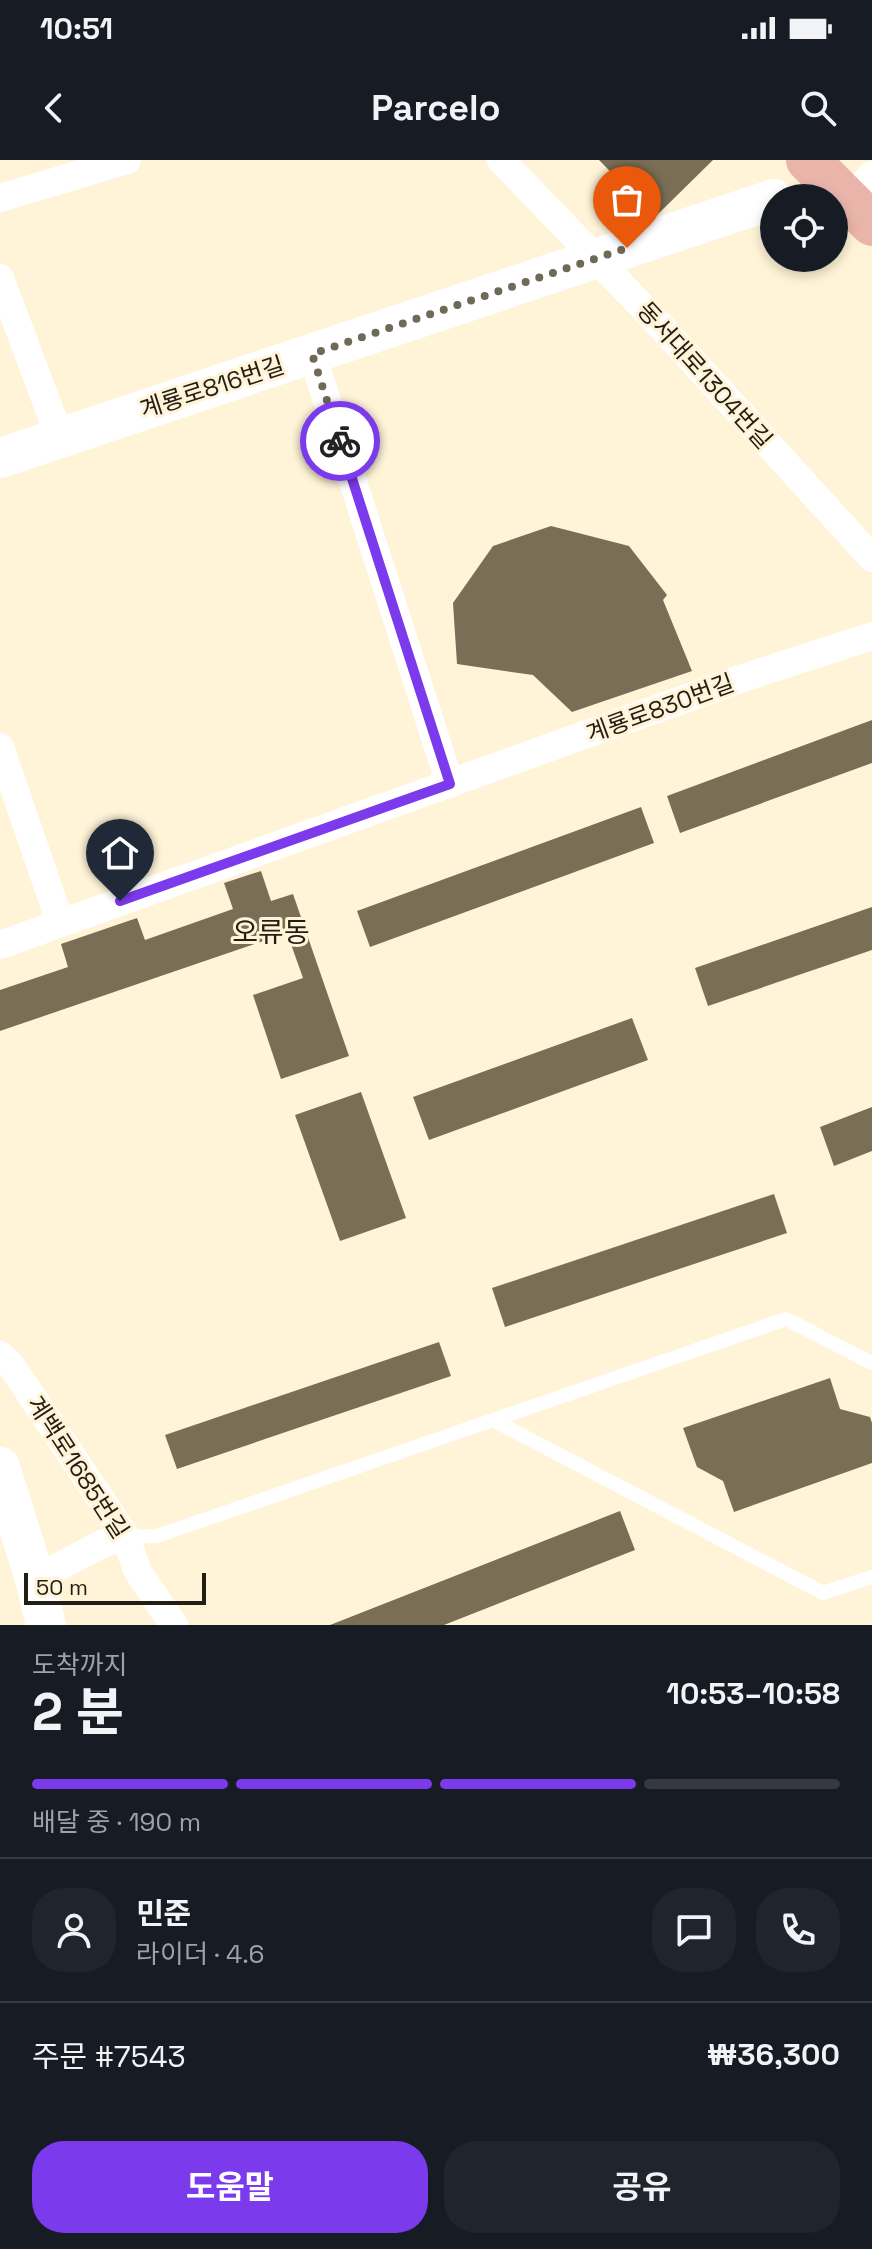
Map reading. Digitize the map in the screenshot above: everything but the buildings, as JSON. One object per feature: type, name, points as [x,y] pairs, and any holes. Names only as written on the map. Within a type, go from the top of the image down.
[{"type":"street","points":[[0,198],[127,160]]},
{"type":"street","name":"동서대로1304번길","points":[[501,160],[598,258],[872,558]]},
{"type":"street","name":"계룡로816번길","points":[[0,458],[760,204]]},
{"type":"street","points":[[0,278],[60,438]]},
{"type":"street","points":[[312,354],[450,784]]},
{"type":"street","name":"계룡로830번길","points":[[0,945],[743,678],[872,636]]},
{"type":"street","points":[[0,747],[60,922]]},
{"type":"street","name":"계백로1685번길","points":[[0,1355],[11,1365],[126,1537],[137,1570],[174,1625]]},
{"type":"street","points":[[0,1467],[46,1625]]},
{"type":"street","points":[[35,1579],[102,1544],[126,1537]]},
{"type":"lane","points":[[126,1537],[157,1536],[786,1319],[872,1363]]},
{"type":"lane","points":[[495,1421],[823,1593],[872,1577]]},
{"type":"way so far","points":[[340,441],[312,354],[627,248]]},
{"type":"district","name":"오류동","points":[[271,932]]},
{"type":"route","points":[[120,901],[450,784],[340,441]]}]
